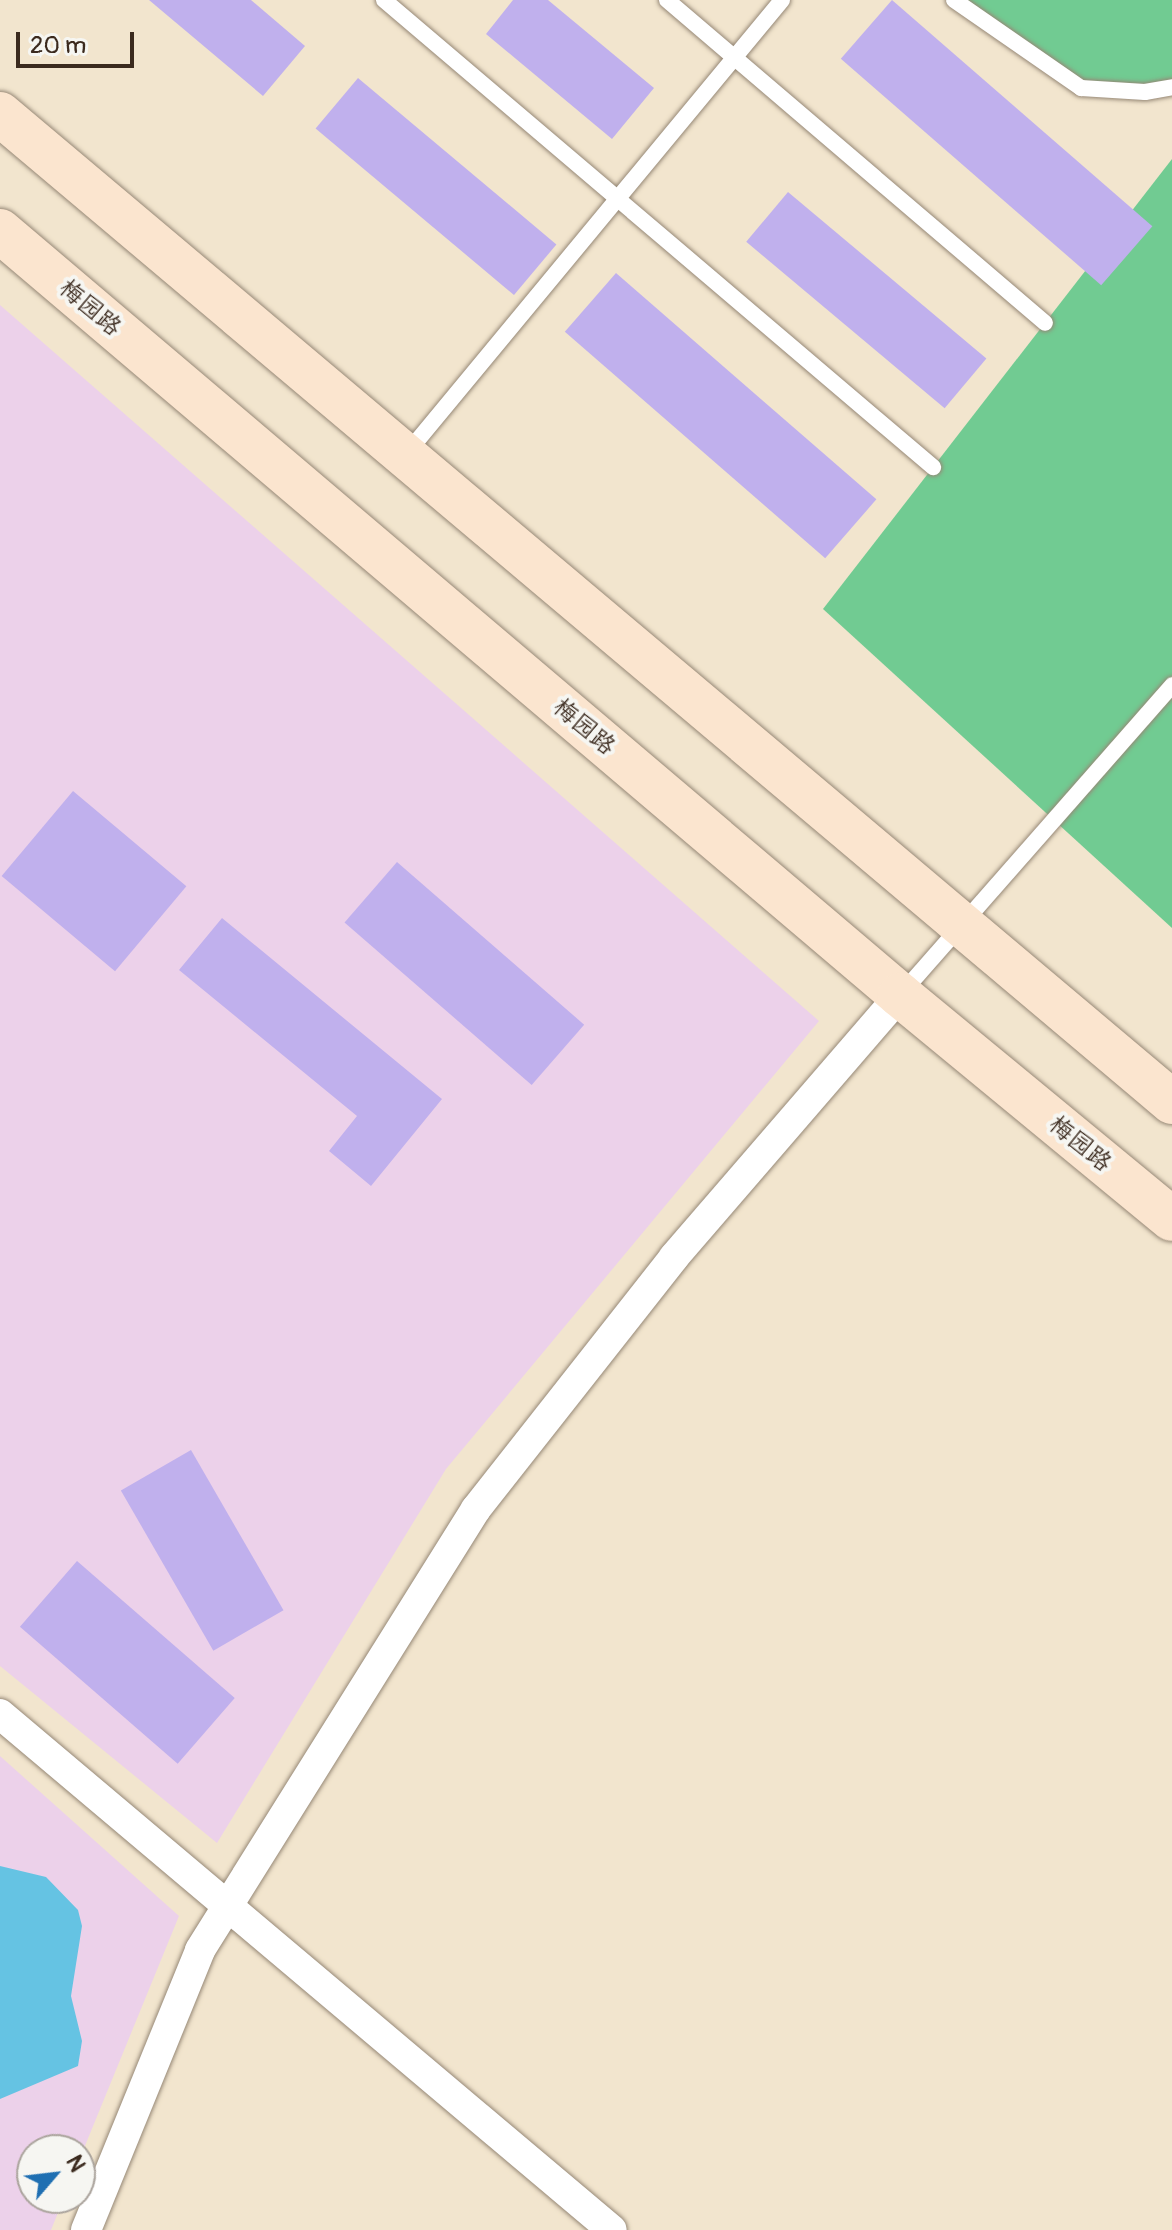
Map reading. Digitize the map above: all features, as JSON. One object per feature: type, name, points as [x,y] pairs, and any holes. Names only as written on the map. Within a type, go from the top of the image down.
[{"type":"main road","points":[[0,114],[403,457],[1172,1102]]},
{"type":"main road","name":"梅园路","points":[[0,231],[900,995],[1172,1219]]},
{"type":"street","points":[[86,2230],[200,1950],[476,1509],[674,1257],[900,995]]},
{"type":"street","points":[[0,1714],[612,2230]]},
{"type":"lane","points":[[384,0],[933,467]]},
{"type":"lane","points":[[667,0],[1045,323]]},
{"type":"lane","points":[[403,457],[782,0]]},
{"type":"lane","points":[[954,0],[1081,88],[1145,92],[1172,87]]},
{"type":"lane","points":[[900,995],[959,924],[1172,685]]},
{"type":"shaded area","points":[[0,305],[819,1021],[446,1469],[217,1843],[0,1666]]},
{"type":"shaded area","points":[[0,1756],[179,1916],[90,2134],[16,2134],[16,2214],[58,2214],[51,2230],[0,2230]]},
{"type":"green space","points":[[954,0],[1172,0],[1172,87],[1081,88]]},
{"type":"green space","points":[[1172,159],[1172,928],[823,609]]},
{"type":"water","points":[[0,1866],[46,1877],[78,1910],[82,1926],[71,1996],[82,2041],[78,2066],[0,2099]]},
{"type":"building","points":[[149,0],[251,0],[305,46],[263,96]]},
{"type":"building","points":[[513,0],[548,0],[654,88],[612,139],[486,34]]},
{"type":"building","points":[[892,0],[1152,226],[1101,285],[841,59]]},
{"type":"building","points":[[358,78],[556,244],[514,295],[316,129]]},
{"type":"building","points":[[788,192],[986,358],[945,408],[746,242]]},
{"type":"building","points":[[616,273],[876,499],[825,558],[565,332]]},
{"type":"building","points":[[73,791],[186,886],[115,971],[2,876]]},
{"type":"building","points":[[397,862],[584,1025],[532,1085],[345,922]]},
{"type":"building","points":[[222,918],[442,1099],[371,1186],[329,1151],[357,1116],[179,970]]},
{"type":"building","points":[[191,1450],[284,1610],[213,1651],[121,1490]]},
{"type":"building","points":[[77,1561],[235,1698],[178,1764],[20,1627]]}]
